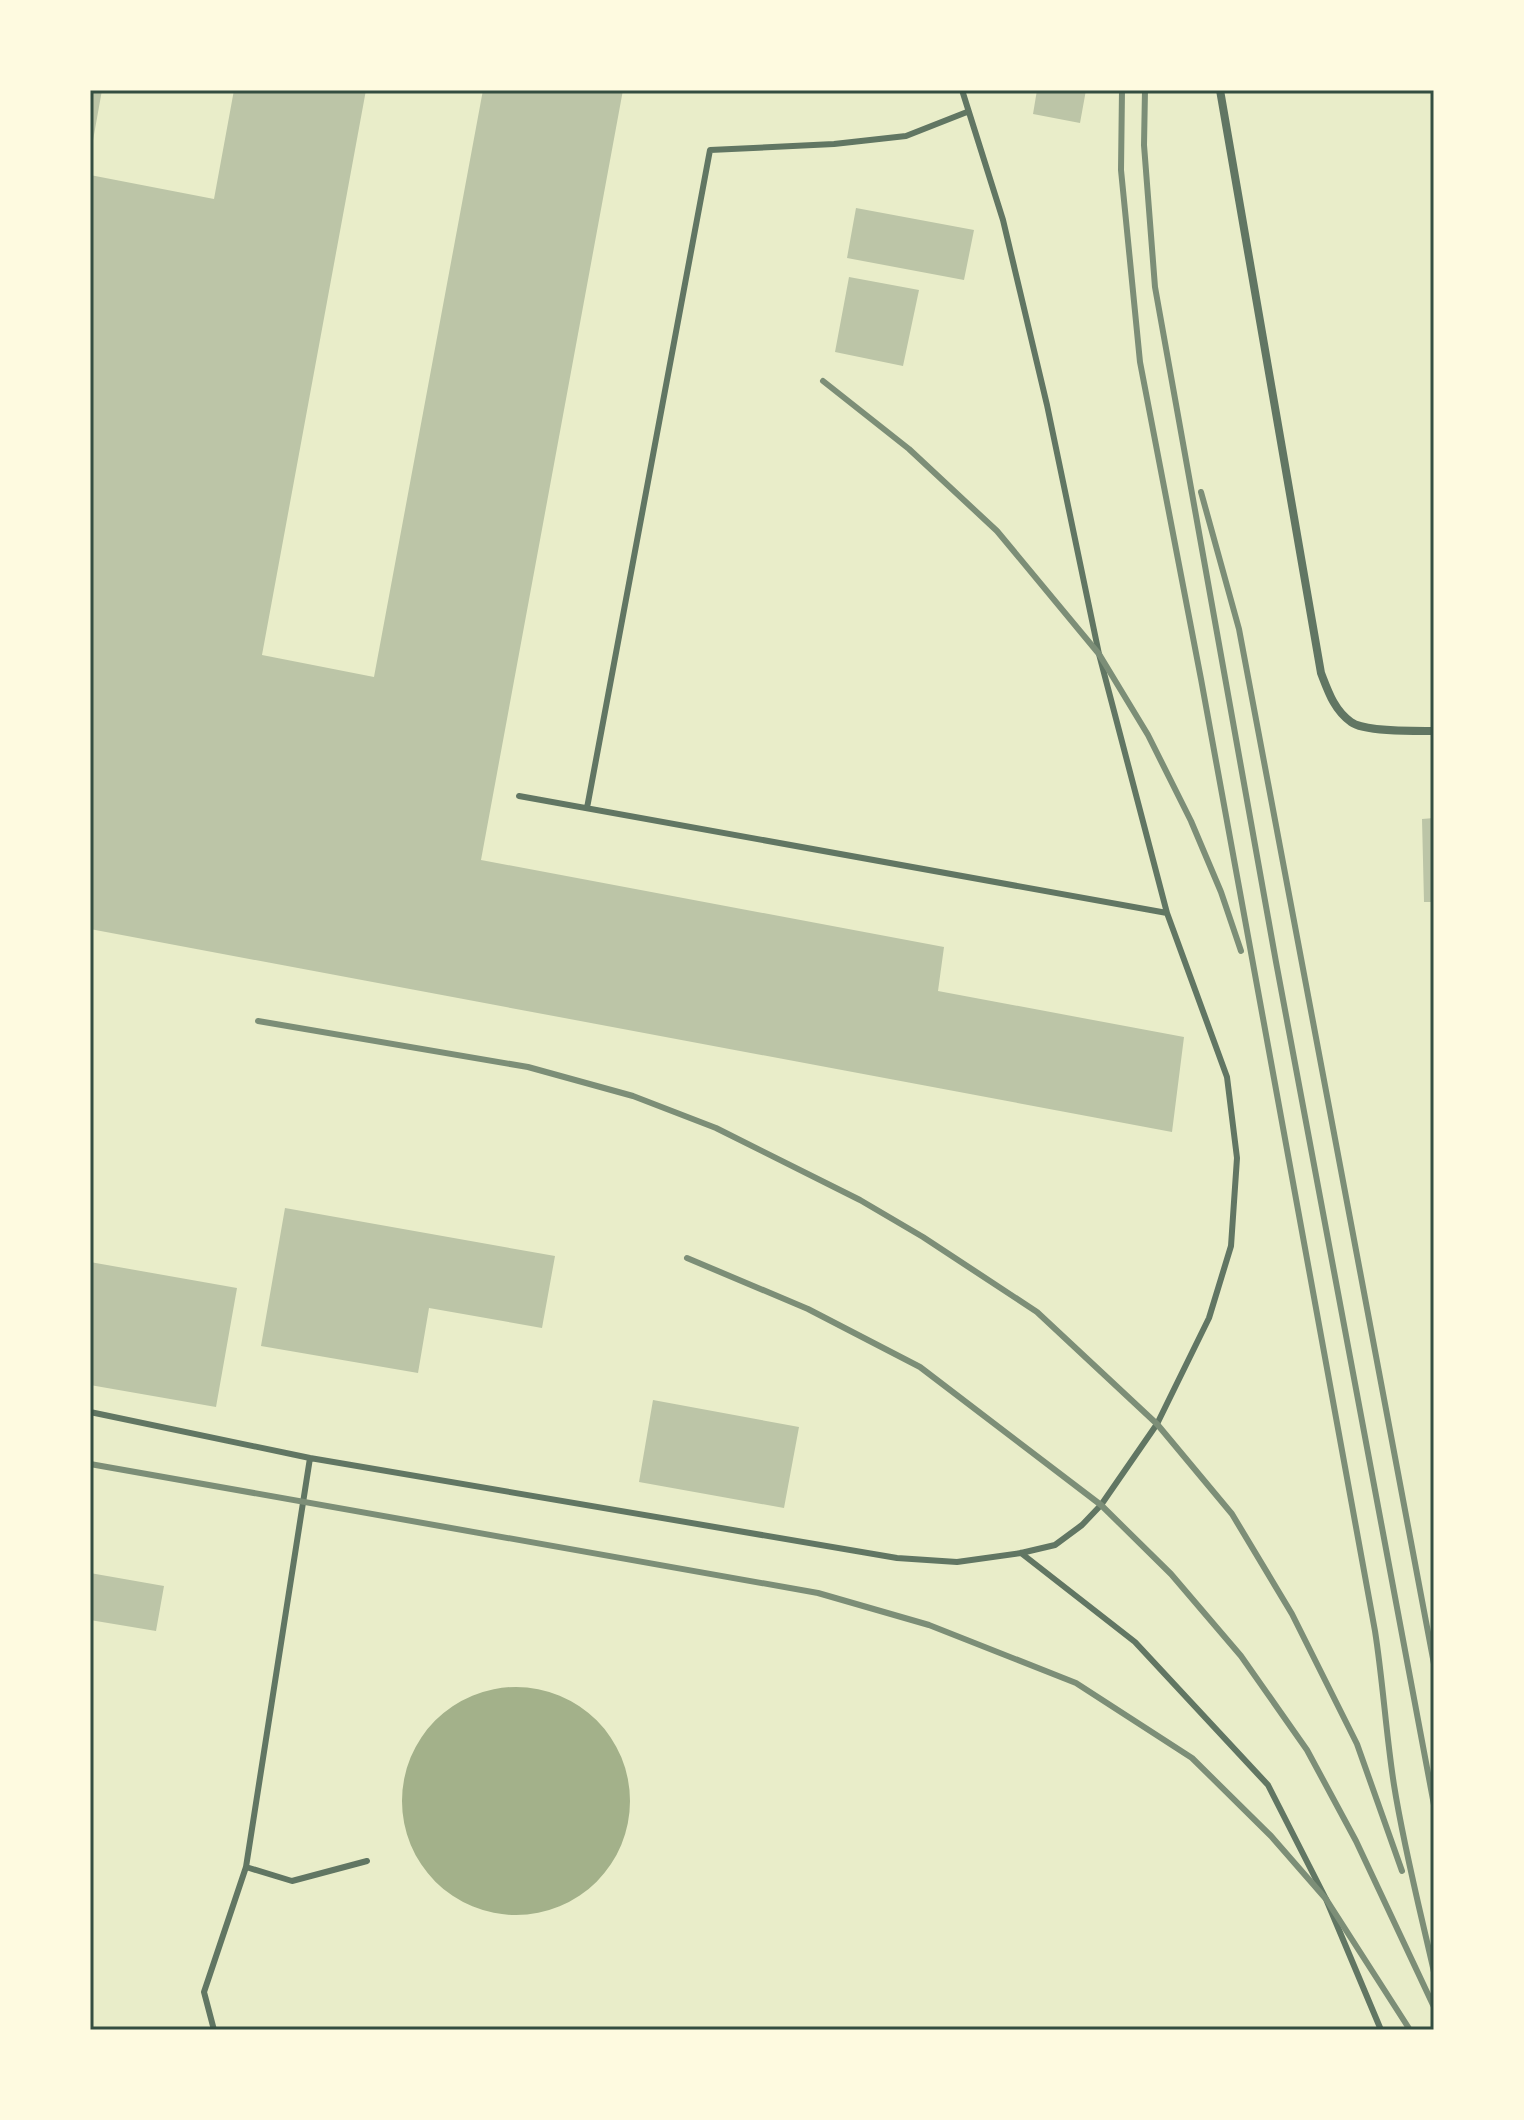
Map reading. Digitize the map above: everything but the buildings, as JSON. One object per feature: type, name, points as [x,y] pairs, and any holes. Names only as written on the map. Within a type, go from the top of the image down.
[{"type":"street","points":[[1220,90],[1321,673],[1331,700],[1353,724],[1397,731],[1434,731]]},
{"type":"lane","points":[[90,1412],[310,1458],[897,1558],[957,1562],[1055,1545],[1082,1525],[1101,1505],[1157,1424],[1209,1318],[1231,1246],[1237,1158],[1227,1077],[1167,913],[1099,654],[1047,405],[1003,220],[962,90]]},
{"type":"lane","points":[[587,808],[710,150],[834,144],[906,136],[967,112]]},
{"type":"lane","points":[[519,796],[1167,913]]},
{"type":"lane","points":[[214,2030],[204,1992],[246,1867],[310,1458]]},
{"type":"lane","points":[[1021,1553],[1135,1642],[1268,1785],[1326,1899],[1381,2030]]},
{"type":"lane","points":[[246,1867],[292,1881],[367,1861]]},
{"type":"shaded area","points":[[516,1687],[538,1689],[560,1696],[597,1720],[621,1757],[628,1779],[628,1823],[621,1845],[597,1882],[560,1906],[538,1913],[516,1915],[494,1913],[472,1906],[435,1882],[411,1845],[404,1823],[402,1801],[404,1779],[411,1757],[435,1720],[472,1696],[494,1689]]},
{"type":"railway","points":[[1122,90],[1121,170],[1140,362],[1375,1631],[1398,1809],[1434,1972]]},
{"type":"railway","points":[[1145,90],[1144,145],[1155,287],[1276,962],[1434,1805]]},
{"type":"railway","points":[[823,381],[909,449],[997,531],[1099,654],[1148,735],[1191,821],[1221,892],[1241,951]]},
{"type":"railway","points":[[1201,492],[1239,629],[1434,1664]]},
{"type":"railway","points":[[258,1021],[528,1067],[633,1096],[716,1128],[860,1200],[923,1237],[1037,1312],[1157,1424],[1232,1514],[1292,1614],[1357,1744],[1402,1871]]},
{"type":"railway","points":[[687,1258],[808,1309],[920,1367],[1101,1505],[1171,1574],[1241,1656],[1307,1750],[1356,1841],[1434,2007]]},
{"type":"railway","points":[[90,1464],[818,1593],[929,1625],[1076,1683],[1192,1758],[1271,1836],[1326,1899],[1410,2030]]}]
